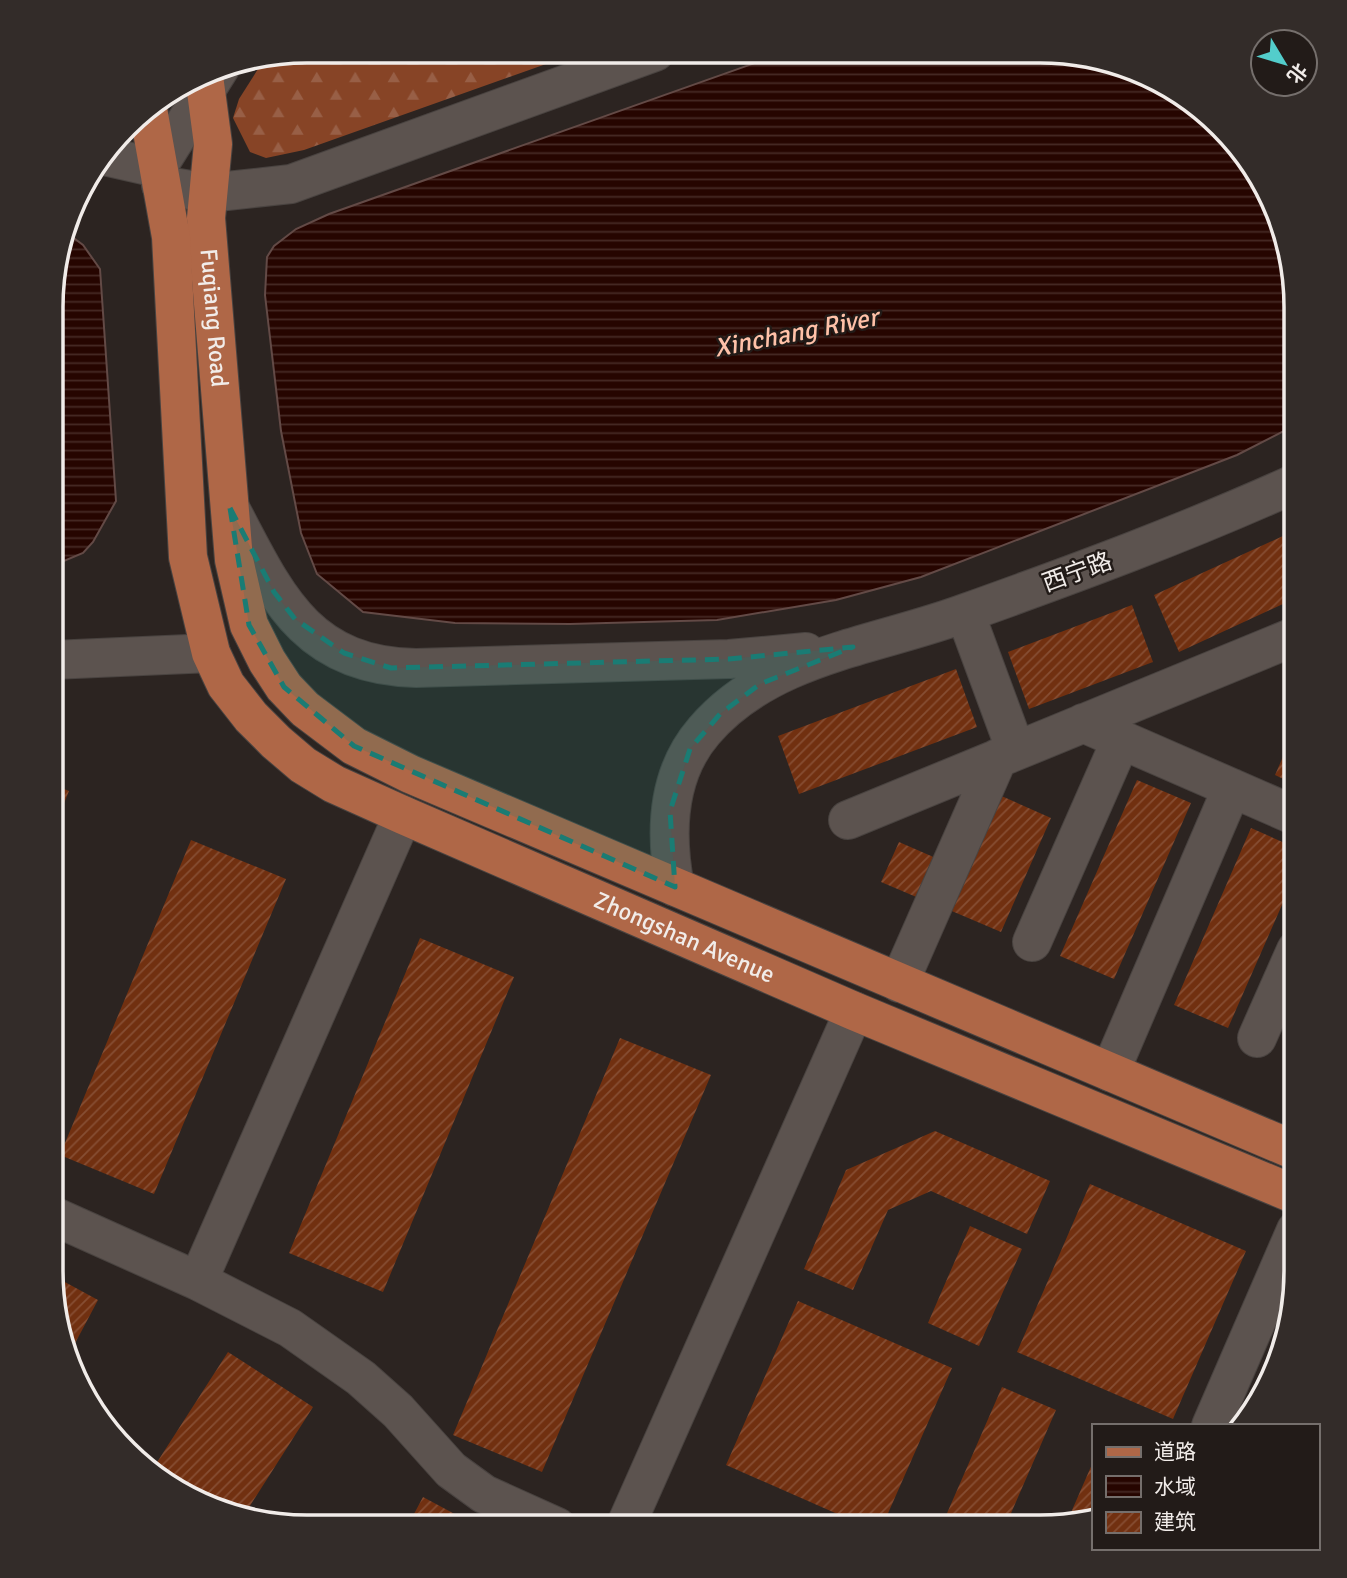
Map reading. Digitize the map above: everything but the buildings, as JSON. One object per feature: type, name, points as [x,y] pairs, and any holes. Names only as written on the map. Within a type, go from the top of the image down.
[{"type":"main road","name":"Fuqiang Road","points":[[210,84],[213,144],[206,218],[234,560]]},
{"type":"main road","name":"Fuqiang Road","points":[[155,117],[159,176],[172,237],[188,557]]},
{"type":"main road","name":"Zhongshan Avenue","points":[[188,557],[211,653],[226,685],[251,718],[276,742],[303,765],[334,784],[854,1011],[1283,1190]]},
{"type":"main road","name":"Zhongshan Avenue","points":[[234,560],[249,625],[267,661],[291,694],[329,729],[354,746],[391,766],[1283,1146]]},
{"type":"street","points":[[113,159],[208,193],[291,184],[623,64]]},
{"type":"street","points":[[159,176],[206,85]]},
{"type":"street","name":"西宁路","points":[[853,647],[965,613],[1208,523],[1284,489]]},
{"type":"street","points":[[230,508],[274,592],[295,619],[310,632],[344,653],[390,668],[729,659],[853,647]]},
{"type":"street","points":[[899,983],[1007,755],[965,613]]},
{"type":"street","points":[[848,820],[1284,641]]},
{"type":"street","points":[[675,887],[668,836],[670,811],[681,769],[690,749],[720,714],[760,684],[784,671],[853,647]]},
{"type":"street","points":[[63,660],[211,653]]},
{"type":"street","points":[[1083,723],[1283,811]]},
{"type":"street","points":[[1032,942],[1121,740]]},
{"type":"street","points":[[1110,1072],[1232,788]]},
{"type":"street","points":[[198,1281],[403,816]]},
{"type":"street","points":[[1257,1038],[1283,979]]},
{"type":"street","points":[[631,1514],[854,1011]]},
{"type":"street","points":[[63,1220],[198,1281],[290,1328],[335,1359],[397,1411],[451,1471],[484,1494],[528,1514]]},
{"type":"street","points":[[1212,1424],[1283,1260]]},
{"type":"highlighted area","points":[[230,508],[274,592],[295,619],[344,653],[391,668],[729,659],[853,647],[760,684],[720,714],[690,749],[670,811],[675,887],[354,746],[284,687],[249,625]]},
{"type":"green space","points":[[291,64],[547,64],[304,150],[266,158],[250,152],[233,118],[239,99],[258,68]]},
{"type":"water","name":"Xinchang River","points":[[754,63],[1040,63],[1103,71],[1162,96],[1188,113],[1234,159],[1251,185],[1276,244],[1282,275],[1284,431],[1237,455],[921,577],[836,600],[717,620],[570,624],[455,623],[363,612],[317,574],[301,533],[281,431],[265,295],[267,257],[274,246],[296,229],[329,214]]},
{"type":"water","points":[[73,238],[83,245],[100,269],[116,501],[93,542],[83,553],[63,561],[63,307],[65,275]]}]
